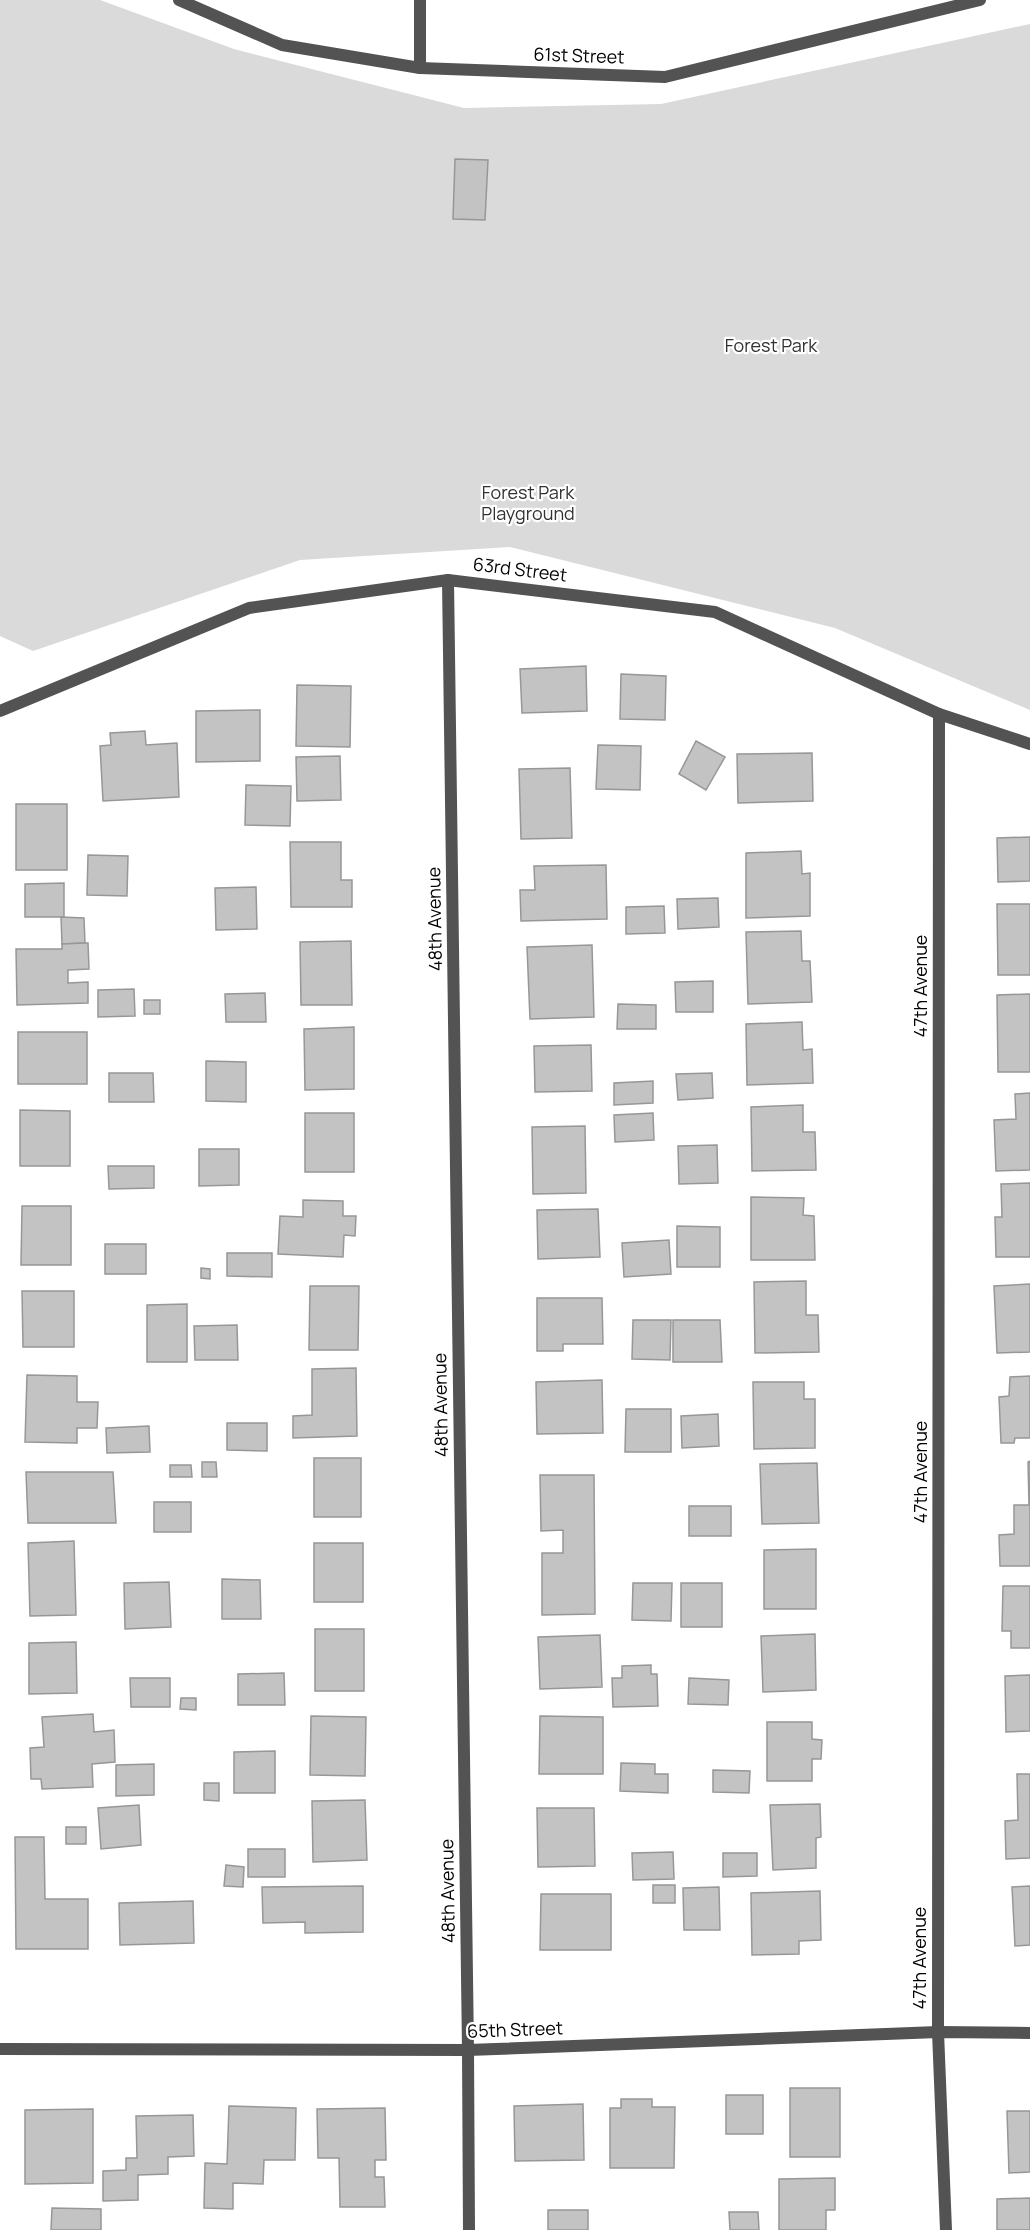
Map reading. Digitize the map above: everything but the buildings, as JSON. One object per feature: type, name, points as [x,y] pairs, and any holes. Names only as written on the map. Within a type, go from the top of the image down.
[{"type":"street","name":"61st Street","points":[[179,0],[282,45],[420,68],[665,77],[966,1],[980,0]]},
{"type":"street","points":[[420,0],[420,68]]},
{"type":"street","name":"63rd Street","points":[[0,711],[249,608],[448,580],[715,612],[939,714],[1030,744]]},
{"type":"street","name":"48th Avenue","points":[[448,580],[469,2230]]},
{"type":"street","name":"47th Avenue","points":[[939,714],[938,2032],[946,2230]]},
{"type":"street","name":"65th Street","points":[[0,2049],[468,2050],[938,2032],[1030,2033]]},
{"type":"green space","name":"Forest Park","points":[[0,0],[100,0],[234,49],[464,108],[661,104],[1030,24],[1030,710],[835,628],[510,547],[300,560],[33,651],[0,636]]},
{"type":"park label","name":"Forest Park Playground","points":[[528,503]]}]
